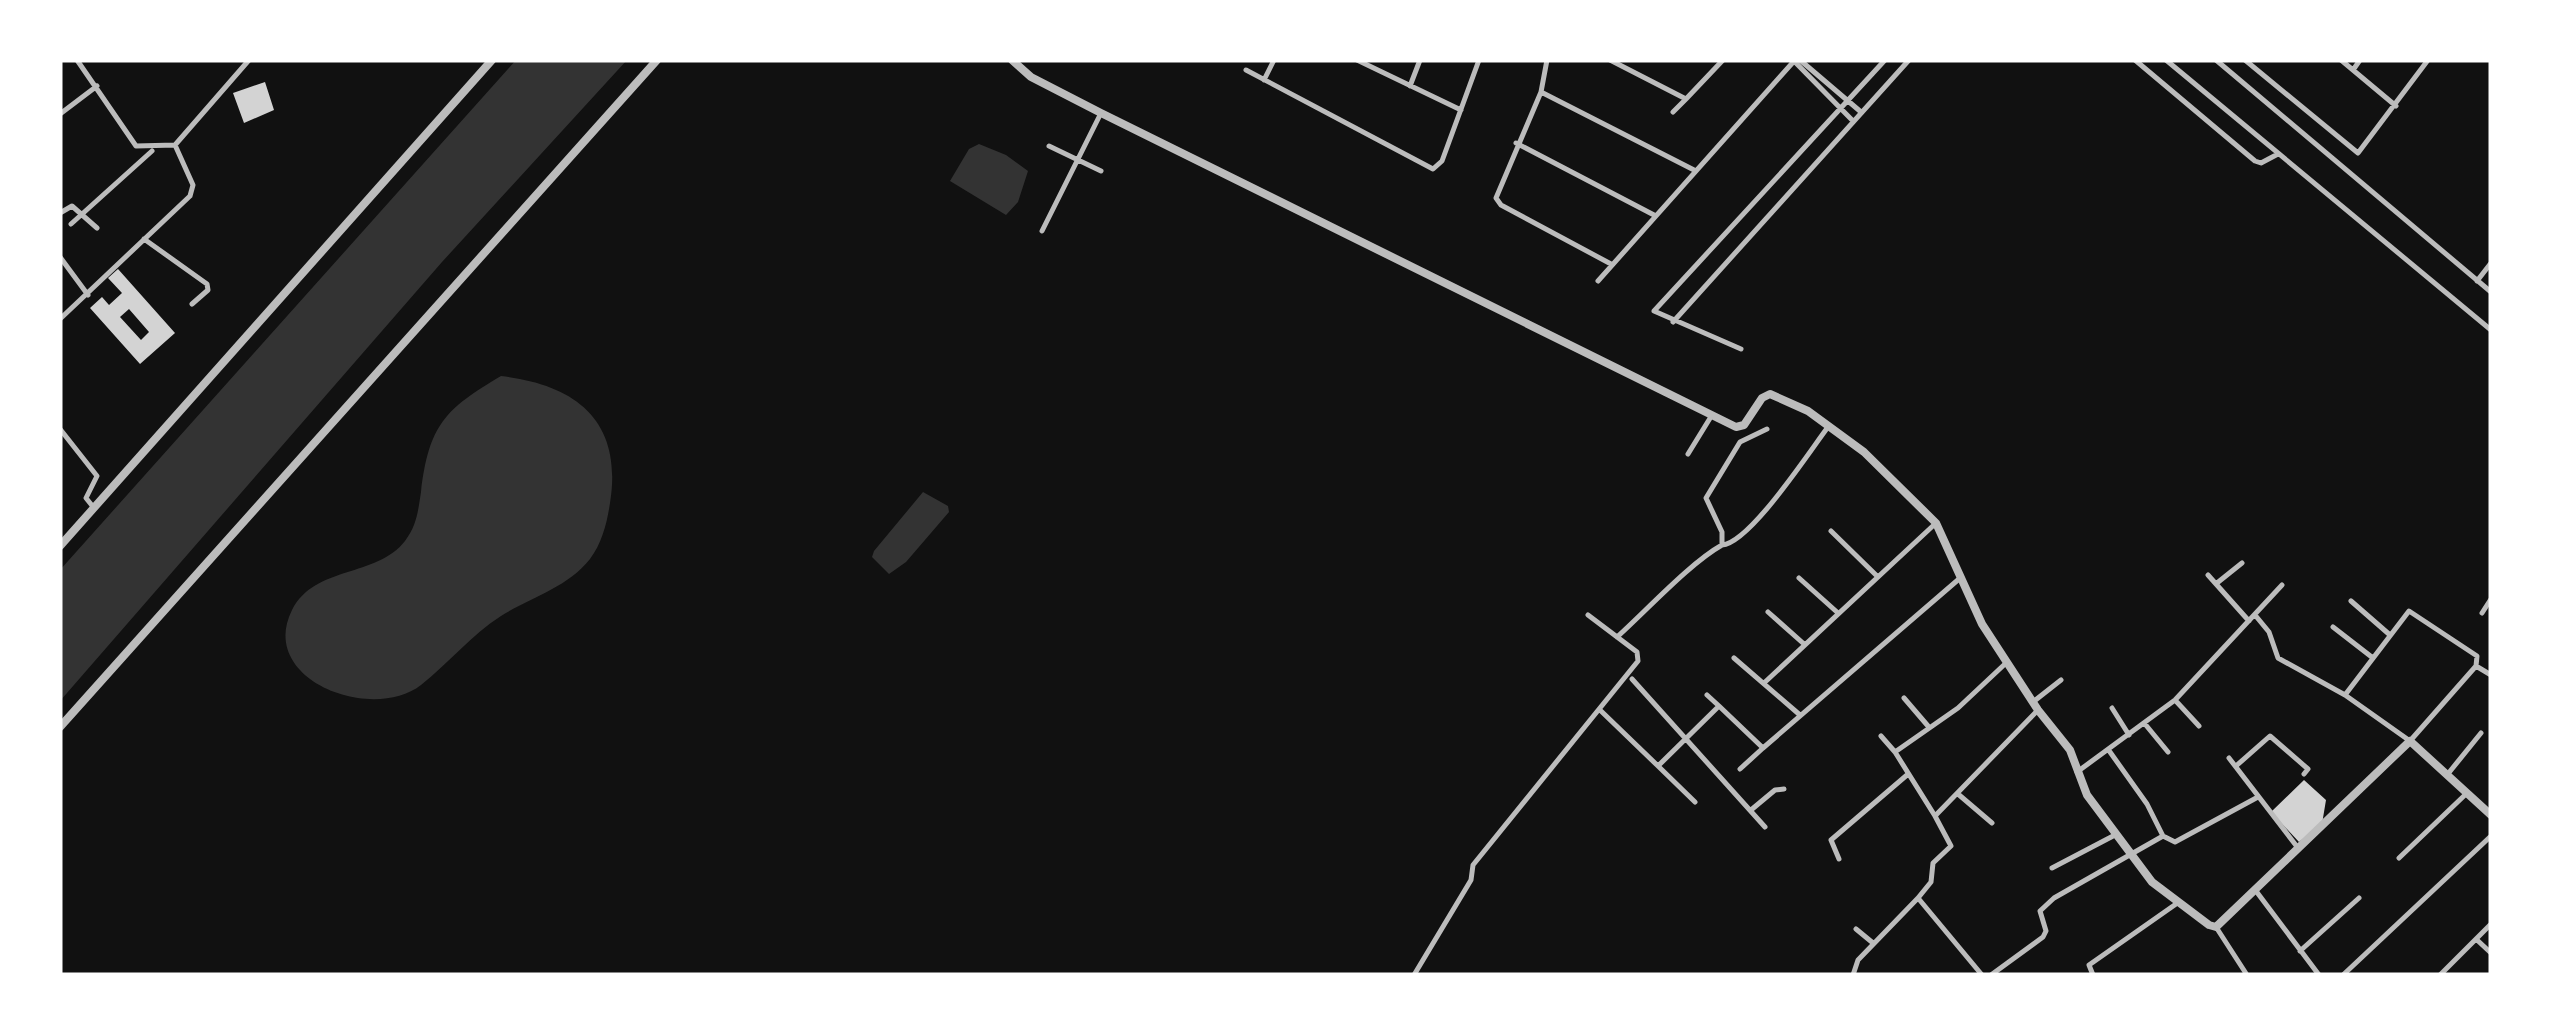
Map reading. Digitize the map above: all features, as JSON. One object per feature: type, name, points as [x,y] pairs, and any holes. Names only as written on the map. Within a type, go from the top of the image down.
[{"type":"street","points":[[77,60],[134,144],[154,148],[174,145],[249,60]]},
{"type":"street","points":[[60,546],[492,60]]},
{"type":"street","points":[[60,726],[658,60]]},
{"type":"street","points":[[1012,60],[1031,76],[1101,114],[1739,428],[1762,398],[1775,394],[1830,425],[1900,484],[1936,523],[1959,579],[2006,662],[2070,750],[2077,772],[2114,835],[2176,904],[2216,927],[2246,975]]},
{"type":"street","points":[[1264,80],[1274,60]]},
{"type":"street","points":[[1358,60],[1460,110]]},
{"type":"street","points":[[1410,86],[1420,60]]},
{"type":"street","points":[[1246,70],[1432,169],[1442,161],[1478,60]]},
{"type":"street","points":[[1548,60],[1541,92],[1496,192],[1498,201],[1612,264]]},
{"type":"street","points":[[1610,60],[1686,100]]},
{"type":"street","points":[[1673,112],[1723,60]]},
{"type":"street","points":[[1796,60],[1850,99],[1861,112]]},
{"type":"street","points":[[1796,60],[1853,121]]},
{"type":"street","points":[[1598,281],[1796,60]]},
{"type":"street","points":[[1741,349],[1654,311],[1886,60]]},
{"type":"street","points":[[1673,322],[1908,60]]},
{"type":"street","points":[[2135,60],[2255,160],[2278,154]]},
{"type":"street","points":[[2146,69],[2152,60]]},
{"type":"street","points":[[2166,60],[2491,330]]},
{"type":"street","points":[[2216,60],[2491,292]]},
{"type":"street","points":[[2245,60],[2354,152],[2362,152],[2428,60]]},
{"type":"street","points":[[2341,60],[2396,106]]},
{"type":"street","points":[[2352,70],[2360,60]]},
{"type":"street","points":[[1863,84],[1876,96]]},
{"type":"street","points":[[60,114],[98,86]]},
{"type":"street","points":[[1541,92],[1696,170]]},
{"type":"street","points":[[1042,231],[1101,114]]},
{"type":"street","points":[[1516,143],[1654,215]]},
{"type":"street","points":[[60,319],[192,192],[174,145]]},
{"type":"street","points":[[1049,146],[1101,171]]},
{"type":"street","points":[[71,224],[154,148]]},
{"type":"street","points":[[60,213],[68,205],[97,228]]},
{"type":"street","points":[[144,239],[207,284],[208,290],[192,304]]},
{"type":"street","points":[[60,257],[88,295]]},
{"type":"street","points":[[2478,281],[2491,264]]},
{"type":"street","points":[[1688,454],[1712,414]]},
{"type":"street","points":[[1616,637],[1682,580],[1706,551],[1732,544],[1752,525],[1830,425]]},
{"type":"street","points":[[60,429],[96,476],[86,498],[94,508]]},
{"type":"street","points":[[1722,545],[1722,532],[1706,500],[1740,442],[1767,430]]},
{"type":"street","points":[[1764,683],[1936,523]]},
{"type":"street","points":[[1831,531],[1878,577]]},
{"type":"street","points":[[2216,584],[2242,562]]},
{"type":"street","points":[[2208,575],[2269,632],[2278,658],[2345,695],[2410,742],[2491,815]]},
{"type":"street","points":[[1799,578],[1838,614]]},
{"type":"street","points":[[1740,769],[1959,579]]},
{"type":"street","points":[[2077,772],[2110,752],[2175,700],[2282,585]]},
{"type":"street","points":[[2482,613],[2491,600]]},
{"type":"street","points":[[2351,601],[2390,635]]},
{"type":"street","points":[[1768,612],[1804,644]]},
{"type":"street","points":[[2216,927],[2410,742],[2479,658],[2413,612],[2390,635],[2345,695]]},
{"type":"street","points":[[1414,975],[1472,880],[1474,865],[1638,662],[1638,654],[1588,615]]},
{"type":"street","points":[[2332,626],[2373,658]]},
{"type":"street","points":[[1734,658],[1800,715]]},
{"type":"street","points":[[1895,752],[1958,708],[2006,662]]},
{"type":"street","points":[[2476,666],[2491,675]]},
{"type":"street","points":[[1632,680],[1765,827]]},
{"type":"street","points":[[1936,816],[2061,680]]},
{"type":"street","points":[[1708,696],[1763,748]]},
{"type":"street","points":[[1904,698],[1928,726]]},
{"type":"street","points":[[2175,700],[2199,726]]},
{"type":"street","points":[[1658,766],[1719,706]]},
{"type":"street","points":[[2112,708],[2130,735]]},
{"type":"street","points":[[1601,711],[1695,802]]},
{"type":"street","points":[[2145,724],[2168,752]]},
{"type":"street","points":[[2447,775],[2481,733]]},
{"type":"street","points":[[1853,975],[1872,943],[1931,882],[1932,865],[1952,842],[1881,736]]},
{"type":"street","points":[[2236,766],[2270,736],[2308,769],[2304,774]]},
{"type":"street","points":[[2110,752],[2163,836],[2175,842],[2258,797]]},
{"type":"street","points":[[2228,758],[2300,850]]},
{"type":"street","points":[[1839,860],[1830,848],[1831,840],[1907,775]]},
{"type":"street","points":[[1750,810],[1776,790],[1784,789]]},
{"type":"street","points":[[2399,858],[2467,793]]},
{"type":"street","points":[[1958,794],[1992,823]]},
{"type":"street","points":[[2052,868],[2114,835]]},
{"type":"street","points":[[1991,975],[2042,937],[2046,931],[2040,911],[2054,898],[2163,836]]},
{"type":"street","points":[[2343,975],[2491,836]]},
{"type":"street","points":[[2256,891],[2318,975]]},
{"type":"street","points":[[1918,898],[1980,974]]},
{"type":"street","points":[[2300,950],[2359,898]]},
{"type":"street","points":[[2092,975],[2089,965],[2176,904]]},
{"type":"street","points":[[2440,975],[2491,924]]},
{"type":"street","points":[[1856,929],[1872,943]]},
{"type":"street","points":[[2476,939],[2491,953]]},
{"type":"shaded area","points":[[516,60],[627,60],[442,262],[60,701],[60,570]]},
{"type":"shaded area","points":[[979,144],[1006,155],[1028,171],[1018,202],[1006,215],[950,181],[969,149]]},
{"type":"shaded area","points":[[501,376],[552,388],[573,399],[602,430],[612,475],[607,518],[594,553],[571,577],[490,624],[421,685],[400,696],[375,699],[325,688],[305,675],[290,657],[285,635],[292,610],[315,585],[378,561],[405,541],[416,518],[429,450],[443,421],[466,399]]},
{"type":"shaded area","points":[[923,492],[948,506],[949,512],[906,562],[889,574],[872,557],[874,551]]},
{"type":"building","points":[[265,82],[274,110],[244,123],[233,93]]},
{"type":"building","points":[[118,269],[175,333],[140,364],[90,308],[102,297],[109,305],[122,293],[108,278]],"holes":[[[129,309],[149,332],[141,340],[120,317]]]},
{"type":"building","points":[[2304,780],[2326,800],[2322,824],[2299,842],[2271,812]]}]
